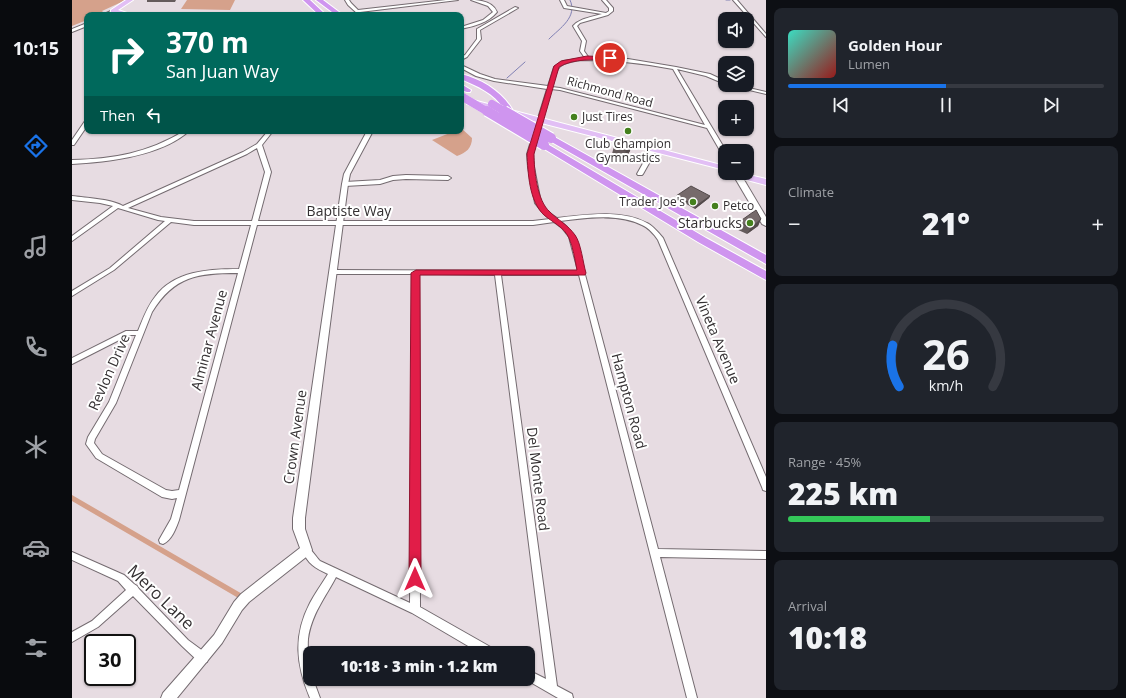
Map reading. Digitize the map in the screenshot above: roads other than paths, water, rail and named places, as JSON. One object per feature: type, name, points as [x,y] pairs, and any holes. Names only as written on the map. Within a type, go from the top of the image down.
[{"type":"highway","points":[[306,0],[319,12]]},
{"type":"highway","points":[[320,0],[335,12]]},
{"type":"highway","points":[[324,0],[332,10]]},
{"type":"highway","points":[[464,78],[492,92],[506,105],[507,114]]},
{"type":"highway","points":[[464,94],[766,260]]},
{"type":"highway","points":[[548,141],[702,240],[766,276]]},
{"type":"main road","points":[[113,11],[129,1],[135,0]]},
{"type":"main road","points":[[113,11],[117,12]]},
{"type":"main road","points":[[464,93],[507,114]]},
{"type":"main road","points":[[464,105],[540,121],[718,169]]},
{"type":"main road","points":[[653,151],[718,166]]},
{"type":"main road","points":[[754,175],[766,178]]},
{"type":"main road","points":[[754,179],[766,182]]},
{"type":"main road","points":[[738,180],[766,224]]},
{"type":"street","points":[[347,0],[349,4],[357,11],[456,0]]},
{"type":"street","points":[[464,27],[472,26],[495,12],[494,8],[489,4],[473,0]]},
{"type":"street","points":[[562,0],[566,7],[607,14]]},
{"type":"street","points":[[604,0],[611,8],[607,14],[579,22],[574,26],[584,41],[582,51],[587,58],[610,58],[706,75],[718,80]]},
{"type":"street","points":[[735,0],[766,36]]},
{"type":"street","points":[[478,30],[516,8]]},
{"type":"street","points":[[72,30],[84,25]]},
{"type":"street","points":[[464,57],[479,39],[478,30],[472,26]]},
{"type":"street","name":"Hampton Road","points":[[587,58],[558,64],[555,68],[530,154],[531,167],[538,203],[541,208],[564,227],[572,236],[692,698]]},
{"type":"street","name":"Richmond Road","points":[[464,68],[478,75],[494,80],[550,88],[598,98],[634,109],[709,127]]},
{"type":"street","points":[[675,69],[719,144]]},
{"type":"street","points":[[754,90],[766,93]]},
{"type":"street","points":[[72,144],[84,126]]},
{"type":"street","points":[[72,162],[127,157],[176,139],[183,134]]},
{"type":"street","points":[[125,207],[227,162],[259,145],[268,134]]},
{"type":"street","name":"Crown Avenue","points":[[306,550],[299,528],[299,518],[345,184],[347,174],[368,134]]},
{"type":"street","name":"Alminar Avenue","points":[[163,540],[175,520],[268,172],[259,145]]},
{"type":"street","points":[[640,174],[653,151]]},
{"type":"street","points":[[345,184],[373,183],[393,178],[406,177],[448,178]]},
{"type":"street","name":"Baptiste Way","points":[[72,198],[101,201],[118,205],[169,221],[194,223],[533,223],[568,218],[615,217],[629,219]]},
{"type":"street","points":[[72,240],[118,205]]},
{"type":"street","name":"Vineta Avenue","points":[[629,219],[643,223],[654,230],[661,239],[766,487]]},
{"type":"street","points":[[72,294],[112,269],[169,221]]},
{"type":"street","name":"Revlon Drive","points":[[181,493],[172,495],[165,494],[99,456],[90,444],[93,434],[112,403],[154,301],[164,290],[181,278],[200,273],[242,271]]},
{"type":"street","points":[[333,272],[582,273]]},
{"type":"street","points":[[415,610],[416,273]]},
{"type":"street","name":"Del Monte Road","points":[[498,273],[552,688]]},
{"type":"street","points":[[72,361],[128,334],[140,333]]},
{"type":"street","points":[[168,698],[203,658],[225,629],[238,606],[245,598],[306,550],[317,564],[333,573],[415,610],[478,646]]},
{"type":"street","points":[[655,553],[766,555]]},
{"type":"street","name":"Mero Lane","points":[[72,556],[122,578],[185,643],[203,658]]},
{"type":"street","points":[[315,698],[307,680],[302,660],[302,644],[307,623],[314,606],[333,573]]},
{"type":"street","points":[[72,636],[96,624],[134,589]]},
{"type":"street","points":[[535,679],[568,698]]},
{"type":"waterway","points":[[549,39],[567,22],[570,17],[572,12],[570,0]]},
{"type":"waterway","points":[[507,78],[525,62]]},
{"type":"place","name":"Just Tires","points":[[574,117]]},
{"type":"place","name":"Club Champion Gymnastics","points":[[628,131]]},
{"type":"place","name":"Trader Joe's","points":[[693,202]]},
{"type":"place","name":"Petco","points":[[715,206]]},
{"type":"place","name":"Starbucks","points":[[750,223]]}]
